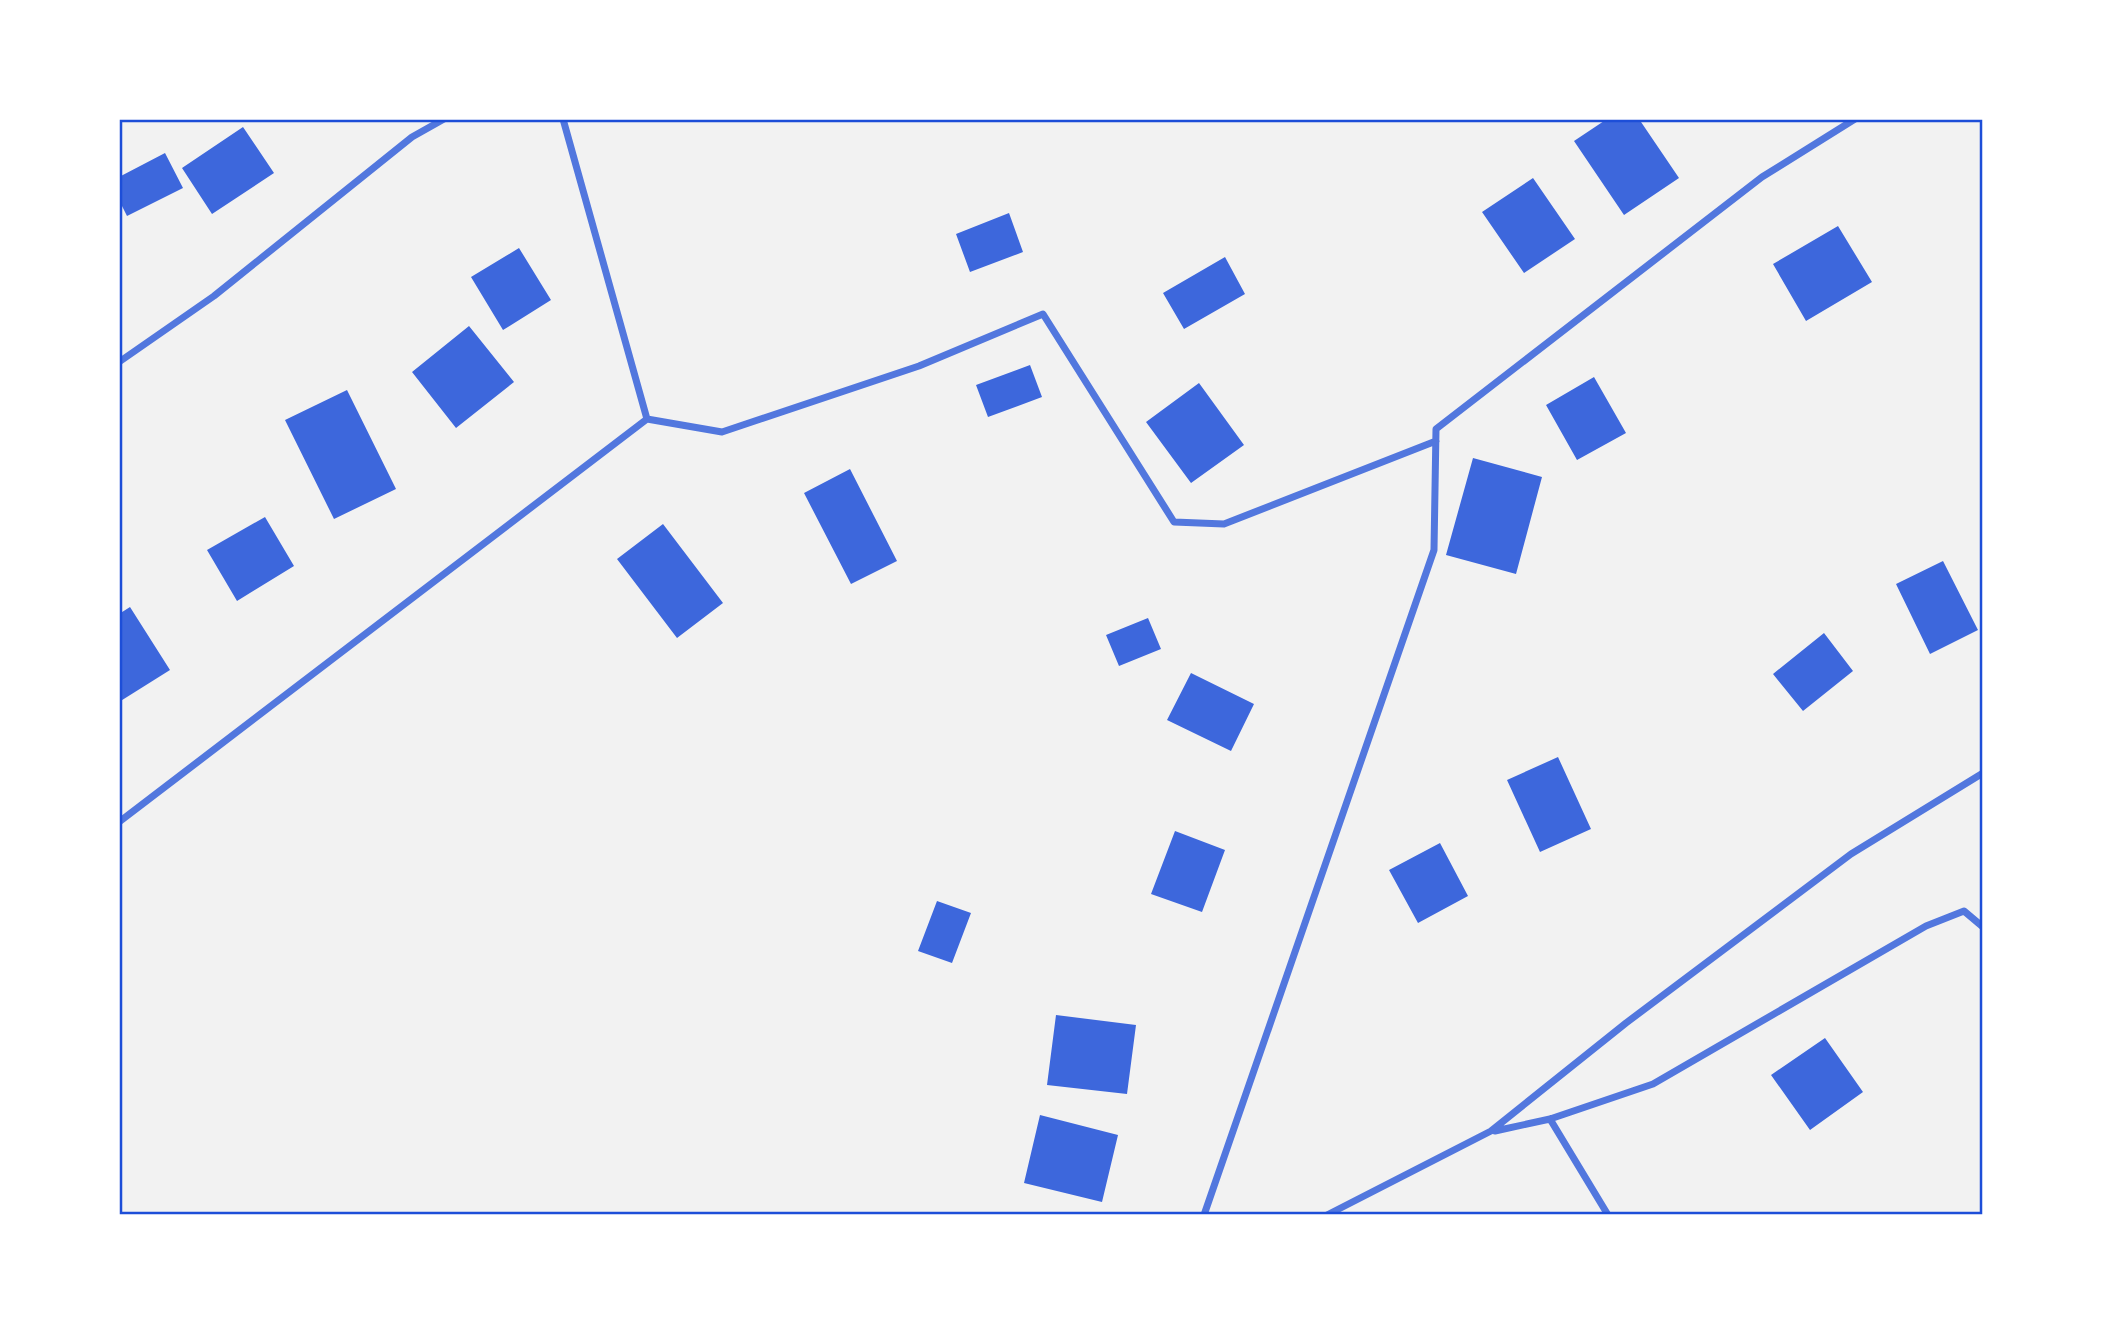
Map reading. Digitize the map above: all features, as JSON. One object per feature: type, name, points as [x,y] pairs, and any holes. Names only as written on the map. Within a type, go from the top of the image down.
[{"type":"street","points":[[119,362],[214,296],[412,137],[444,119]]},
{"type":"street","points":[[563,119],[647,419]]},
{"type":"street","points":[[1204,1215],[1434,550],[1436,429],[1762,177],[1855,119]]},
{"type":"street","points":[[119,822],[647,419],[722,432],[919,366],[1043,314],[1174,522],[1224,524],[1436,441]]},
{"type":"street","points":[[1327,1215],[1491,1131],[1626,1023],[1850,854],[1983,773]]},
{"type":"street","points":[[1491,1131],[1550,1119],[1653,1084],[1926,926],[1964,911],[1983,927]]},
{"type":"street","points":[[1550,1119],[1608,1215]]},
{"type":"building","points":[[1607,119],[1639,119],[1679,178],[1624,215],[1574,141]]},
{"type":"building","points":[[243,127],[274,173],[212,214],[182,168]]},
{"type":"building","points":[[165,153],[183,188],[127,216],[119,200],[119,177]]},
{"type":"building","points":[[1533,178],[1575,239],[1524,273],[1482,212]]},
{"type":"building","points":[[1009,213],[1023,252],[970,272],[956,234]]},
{"type":"building","points":[[1838,226],[1872,282],[1806,321],[1773,264]]},
{"type":"building","points":[[519,248],[551,300],[503,330],[471,277]]},
{"type":"building","points":[[1225,257],[1245,294],[1184,329],[1163,293]]},
{"type":"building","points":[[469,326],[514,382],[456,428],[412,372]]},
{"type":"building","points":[[1030,365],[1042,397],[988,417],[976,385]]},
{"type":"building","points":[[1594,377],[1626,433],[1577,460],[1546,405]]},
{"type":"building","points":[[1199,383],[1244,445],[1191,483],[1146,422]]},
{"type":"building","points":[[347,390],[396,489],[334,519],[285,420]]},
{"type":"building","points":[[1473,458],[1542,477],[1516,574],[1446,555]]},
{"type":"building","points":[[850,469],[897,561],[851,584],[804,493]]},
{"type":"building","points":[[265,517],[294,566],[237,601],[207,550]]},
{"type":"building","points":[[663,524],[723,603],[677,638],[617,559]]},
{"type":"building","points":[[1943,561],[1978,630],[1930,654],[1896,584]]},
{"type":"building","points":[[130,607],[170,670],[119,702],[119,614]]},
{"type":"building","points":[[1148,618],[1161,649],[1119,666],[1106,635]]},
{"type":"building","points":[[1824,633],[1853,671],[1803,711],[1773,674]]},
{"type":"building","points":[[1191,673],[1254,704],[1231,751],[1167,720]]},
{"type":"building","points":[[1558,757],[1591,829],[1540,852],[1507,780]]},
{"type":"building","points":[[1175,831],[1225,850],[1202,912],[1151,894]]},
{"type":"building","points":[[1440,843],[1468,896],[1418,923],[1389,870]]},
{"type":"building","points":[[937,901],[971,913],[952,963],[918,951]]},
{"type":"building","points":[[1056,1015],[1136,1025],[1127,1094],[1047,1085]]},
{"type":"building","points":[[1825,1038],[1863,1092],[1810,1130],[1771,1075]]},
{"type":"building","points":[[1040,1115],[1118,1135],[1102,1202],[1024,1183]]}]
